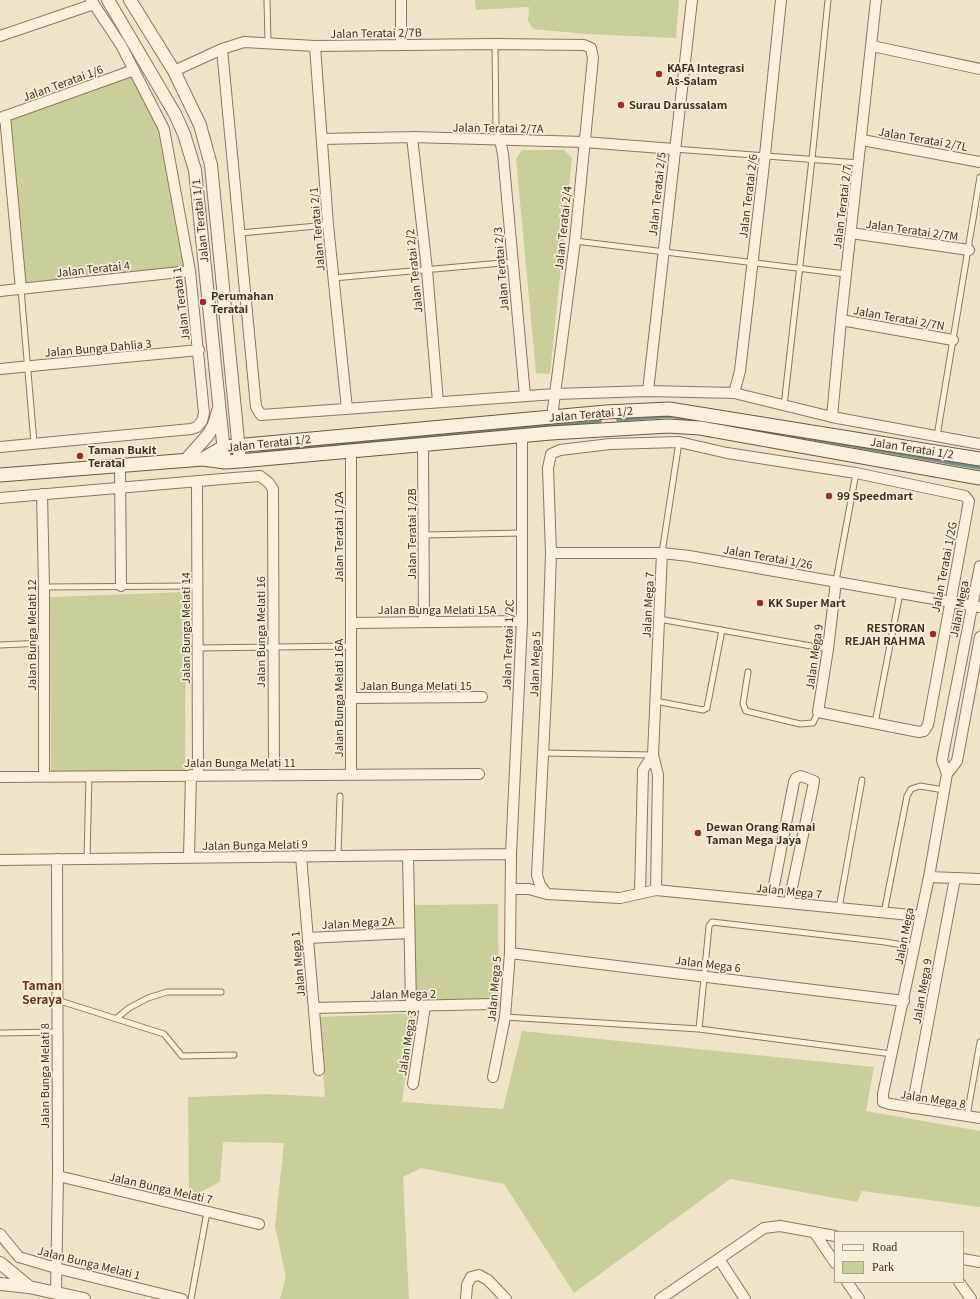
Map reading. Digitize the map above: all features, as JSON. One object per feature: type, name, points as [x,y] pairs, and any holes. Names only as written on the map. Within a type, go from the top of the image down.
[{"type":"main road","name":"Jalan Teratai 1/2","points":[[203,459],[224,447],[606,412],[669,408],[980,459]]},
{"type":"main road","name":"Jalan Teratai 1/2","points":[[0,475],[120,467],[203,459],[225,462],[240,461],[522,436],[668,426],[700,428],[980,478]]},
{"type":"street","name":"Jalan Teratai 1/1","points":[[108,0],[175,114],[184,134],[195,170],[225,462]]},
{"type":"street","name":"Jalan Teratai 1/1","points":[[130,0],[174,71],[200,124],[211,165],[240,461]]},
{"type":"street","points":[[400,44],[401,0]]},
{"type":"street","name":"Jalan Teratai 2/5","points":[[648,391],[674,149],[692,0]]},
{"type":"street","name":"Jalan Teratai 2/6","points":[[734,393],[740,371],[781,0]]},
{"type":"street","name":"Jalan Teratai 2/7","points":[[832,417],[841,320],[862,140],[876,0]]},
{"type":"street","points":[[0,36],[93,2]]},
{"type":"street","name":"Jalan Teratai 1","points":[[34,443],[192,429],[197,427],[202,421],[204,412],[190,271],[164,128],[134,70],[93,2]]},
{"type":"street","name":"Jalan Teratai 2/7B","points":[[174,71],[222,48],[244,42],[268,42],[315,46],[400,44],[584,46]]},
{"type":"street","name":"Jalan Teratai 2/1","points":[[315,46],[328,225],[347,409]]},
{"type":"street","name":"Jalan Teratai 2/4","points":[[552,417],[575,241],[593,58],[591,48],[584,46]]},
{"type":"street","points":[[872,46],[980,69]]},
{"type":"street","points":[[222,48],[240,233]]},
{"type":"street","name":"Jalan Teratai 1/6","points":[[2,117],[134,70]]},
{"type":"street","points":[[2,117],[21,289]]},
{"type":"street","name":"Jalan Teratai 2/7A","points":[[322,139],[412,138],[584,142],[674,149]]},
{"type":"street","name":"Jalan Teratai 2/2","points":[[412,138],[427,270],[438,402]]},
{"type":"street","name":"Jalan Teratai 2/3","points":[[500,140],[504,154],[525,396]]},
{"type":"street","name":"Jalan Teratai 2/7L","points":[[862,140],[980,162]]},
{"type":"street","name":"Jalan Teratai 1/2","points":[[240,233],[256,407],[261,415],[555,394],[648,391],[734,393],[783,407],[980,444]]},
{"type":"street","name":"Jalan Teratai 2/7M","points":[[851,233],[969,250]]},
{"type":"street","name":"Jalan Teratai 4","points":[[0,291],[190,271]]},
{"type":"street","name":"Jalan Teratai 2/7N","points":[[841,320],[953,340]]},
{"type":"street","name":"Jalan Bunga Dahlia 3","points":[[0,369],[199,350]]},
{"type":"street","points":[[185,461],[214,426],[220,407]]},
{"type":"street","points":[[606,412],[610,444],[679,442],[727,453],[856,473]]},
{"type":"street","name":"Jalan Teratai 1/2C","points":[[511,854],[522,621],[522,436]]},
{"type":"street","points":[[0,447],[34,443]]},
{"type":"street","name":"Jalan Mega 5","points":[[529,889],[537,875],[543,753],[551,553],[548,468],[551,454],[560,450],[610,444]]},
{"type":"street","name":"Jalan Teratai 1/2B","points":[[423,445],[424,622]]},
{"type":"street","name":"Jalan Teratai 1/2A","points":[[351,452],[351,622]]},
{"type":"street","points":[[120,467],[121,586]]},
{"type":"street","name":"Jalan Teratai 1/2G","points":[[856,473],[965,496],[969,501],[928,725],[924,731],[919,732],[875,723]]},
{"type":"street","name":"Jalan Bunga Melati 16","points":[[197,481],[260,476],[269,483],[273,489],[274,775]]},
{"type":"street","points":[[0,498],[120,489],[197,481]]},
{"type":"street","name":"Jalan Bunga Melati 14","points":[[189,857],[194,775],[198,648],[197,481]]},
{"type":"street","name":"Jalan Bunga Melati 12","points":[[42,494],[44,587],[44,776]]},
{"type":"street","name":"Jalan Teratai 1/26","points":[[551,553],[662,553],[689,556],[976,607]]},
{"type":"street","name":"Jalan Mega 7","points":[[656,890],[658,775],[653,755],[662,553]]},
{"type":"street","name":"Jalan Mega","points":[[947,774],[942,760],[976,607],[980,566]]},
{"type":"street","name":"Jalan Mega 9","points":[[818,712],[828,649],[836,581]]},
{"type":"street","name":"Jalan Bunga Melati 15A","points":[[351,622],[522,621]]},
{"type":"street","name":"Jalan Bunga Melati 16A","points":[[351,622],[351,774]]},
{"type":"street","name":"Jalan Mega","points":[[883,1102],[883,1094],[904,1001],[947,774],[957,761],[980,637]]},
{"type":"street","name":"Jalan Bunga Melati 15","points":[[351,698],[482,697]]},
{"type":"street","points":[[818,712],[875,723]]},
{"type":"street","name":"Jalan Mega 7","points":[[640,894],[643,770],[653,755]]},
{"type":"street","name":"Jalan Bunga Melati 11","points":[[0,777],[479,774]]},
{"type":"street","points":[[771,901],[794,782],[796,778],[801,776],[814,781],[789,902]]},
{"type":"street","name":"Jalan Mega 5","points":[[493,1077],[505,1017],[510,953],[512,889],[511,854]]},
{"type":"street","name":"Jalan Bunga Melati 9","points":[[0,860],[511,854]]},
{"type":"street","points":[[408,855],[411,1006]]},
{"type":"street","name":"Jalan Mega 1","points":[[301,856],[319,1070]]},
{"type":"street","name":"Jalan Bunga Melati 8","points":[[56,1293],[58,1176],[57,859]]},
{"type":"street","points":[[537,875],[540,885],[548,894]]},
{"type":"street","points":[[928,877],[980,879]]},
{"type":"street","name":"Jalan Mega 9","points":[[912,1108],[955,878]]},
{"type":"street","name":"Jalan Mega 7","points":[[512,889],[529,889],[548,894],[620,898],[656,890],[920,916]]},
{"type":"street","name":"Jalan Mega 2A","points":[[308,938],[409,933]]},
{"type":"street","name":"Jalan Mega 6","points":[[510,953],[904,1001]]},
{"type":"street","name":"Jalan Mega 2","points":[[314,1008],[493,1004]]},
{"type":"street","name":"Jalan Mega 3","points":[[413,1084],[425,1006]]},
{"type":"street","name":"Jalan Mega 8","points":[[883,1102],[912,1108],[980,1118]]},
{"type":"street","name":"Jalan Bunga Melati 7","points":[[58,1176],[259,1224]]},
{"type":"street","points":[[660,1299],[764,1228],[780,1226],[834,1236]]},
{"type":"street","points":[[814,1232],[834,1262]]},
{"type":"street","name":"Jalan Bunga Melati 1","points":[[0,1234],[19,1257],[56,1268],[182,1299]]},
{"type":"street","points":[[964,1259],[980,1262]]},
{"type":"street","points":[[719,1260],[745,1299]]},
{"type":"street","points":[[0,1263],[29,1287]]},
{"type":"street","points":[[466,1299],[466,1285],[471,1277],[479,1275],[488,1280],[506,1299]]},
{"type":"street","points":[[848,1283],[859,1299]]},
{"type":"street","points":[[961,1283],[971,1299]]},
{"type":"street","points":[[0,1284],[29,1287],[84,1299]]},
{"type":"lane","points":[[267,0],[268,42]]},
{"type":"lane","points":[[783,407],[812,159],[828,0]]},
{"type":"lane","points":[[495,44],[496,129],[500,140]]},
{"type":"lane","points":[[674,149],[859,163]]},
{"type":"lane","points":[[937,437],[980,177]]},
{"type":"lane","points":[[240,233],[328,225]]},
{"type":"lane","points":[[575,241],[846,274]]},
{"type":"lane","points":[[334,278],[513,262]]},
{"type":"lane","points":[[21,289],[34,443]]},
{"type":"lane","points":[[662,553],[679,442]]},
{"type":"lane","points":[[836,581],[856,473]]},
{"type":"lane","points":[[424,535],[522,533]]},
{"type":"lane","points":[[44,587],[198,586]]},
{"type":"lane","points":[[875,723],[900,593]]},
{"type":"lane","points":[[659,619],[828,649]]},
{"type":"lane","points":[[656,701],[703,710],[707,708],[722,630]]},
{"type":"lane","points":[[0,645],[44,643]]},
{"type":"lane","points":[[198,648],[351,646]]},
{"type":"lane","points":[[748,672],[743,704],[746,711],[800,724],[813,722],[818,712]]},
{"type":"lane","points":[[543,753],[653,755]]},
{"type":"lane","points":[[87,859],[90,776]]},
{"type":"lane","points":[[839,908],[862,780]]},
{"type":"lane","points":[[884,913],[907,796],[911,789],[920,786],[944,790]]},
{"type":"lane","points":[[338,856],[340,796]]},
{"type":"lane","points":[[699,1029],[709,926],[712,922],[885,942],[914,948]]},
{"type":"lane","points":[[117,1018],[129,1008],[148,998],[167,992],[221,992]]},
{"type":"lane","points":[[57,1000],[164,1034],[182,1056],[234,1055]]},
{"type":"lane","points":[[505,1017],[699,1029],[892,1054]]},
{"type":"lane","points":[[0,1033],[57,1032]]},
{"type":"lane","points":[[967,1116],[980,1042]]},
{"type":"lane","points":[[190,1299],[208,1212]]},
{"type":"green space","points":[[475,0],[679,0],[676,38],[586,34],[533,29],[528,21],[529,7],[476,10]]},
{"type":"green space","points":[[132,76],[160,130],[184,266],[25,284],[10,119]]},
{"type":"green space","points":[[522,150],[564,150],[572,158],[550,374],[536,373],[516,159]]},
{"type":"green space","points":[[186,592],[185,775],[51,772],[50,597]]},
{"type":"green space","points":[[498,904],[499,999],[415,999],[415,905]]},
{"type":"green space","points":[[415,1013],[402,1102],[503,1109],[522,1031],[874,1067],[866,1111],[980,1131],[980,1207],[862,1191],[857,1202],[730,1179],[574,1293],[504,1184],[421,1168],[403,1177],[409,1299],[280,1299],[286,1277],[275,1226],[284,1143],[223,1142],[220,1182],[189,1198],[188,1097],[268,1094],[325,1097],[319,1017]]},
{"type":"waterway","points":[[618,420],[670,416],[684,418]]},
{"type":"waterway","points":[[262,451],[600,421]]},
{"type":"waterway","points":[[791,435],[980,468]]},
{"type":"place","name":"KAFA Integrasi As-Salam","points":[[659,74]]},
{"type":"place","name":"Surau Darussalam","points":[[621,105]]},
{"type":"place","name":"Perumahan Teratai","points":[[203,302]]},
{"type":"place","name":"Taman Bukit Teratai","points":[[80,456]]},
{"type":"place","name":"99 Speedmart","points":[[829,496]]},
{"type":"place","name":"KK Super Mart","points":[[760,603]]},
{"type":"place","name":"RESTORAN REJAH RAＨMA","points":[[933,634]]},
{"type":"place","name":"Dewan Orang Ramai Taman Mega Jaya","points":[[698,833]]},
{"type":"district","name":"Taman Seraya","points":[[42,992]]}]
